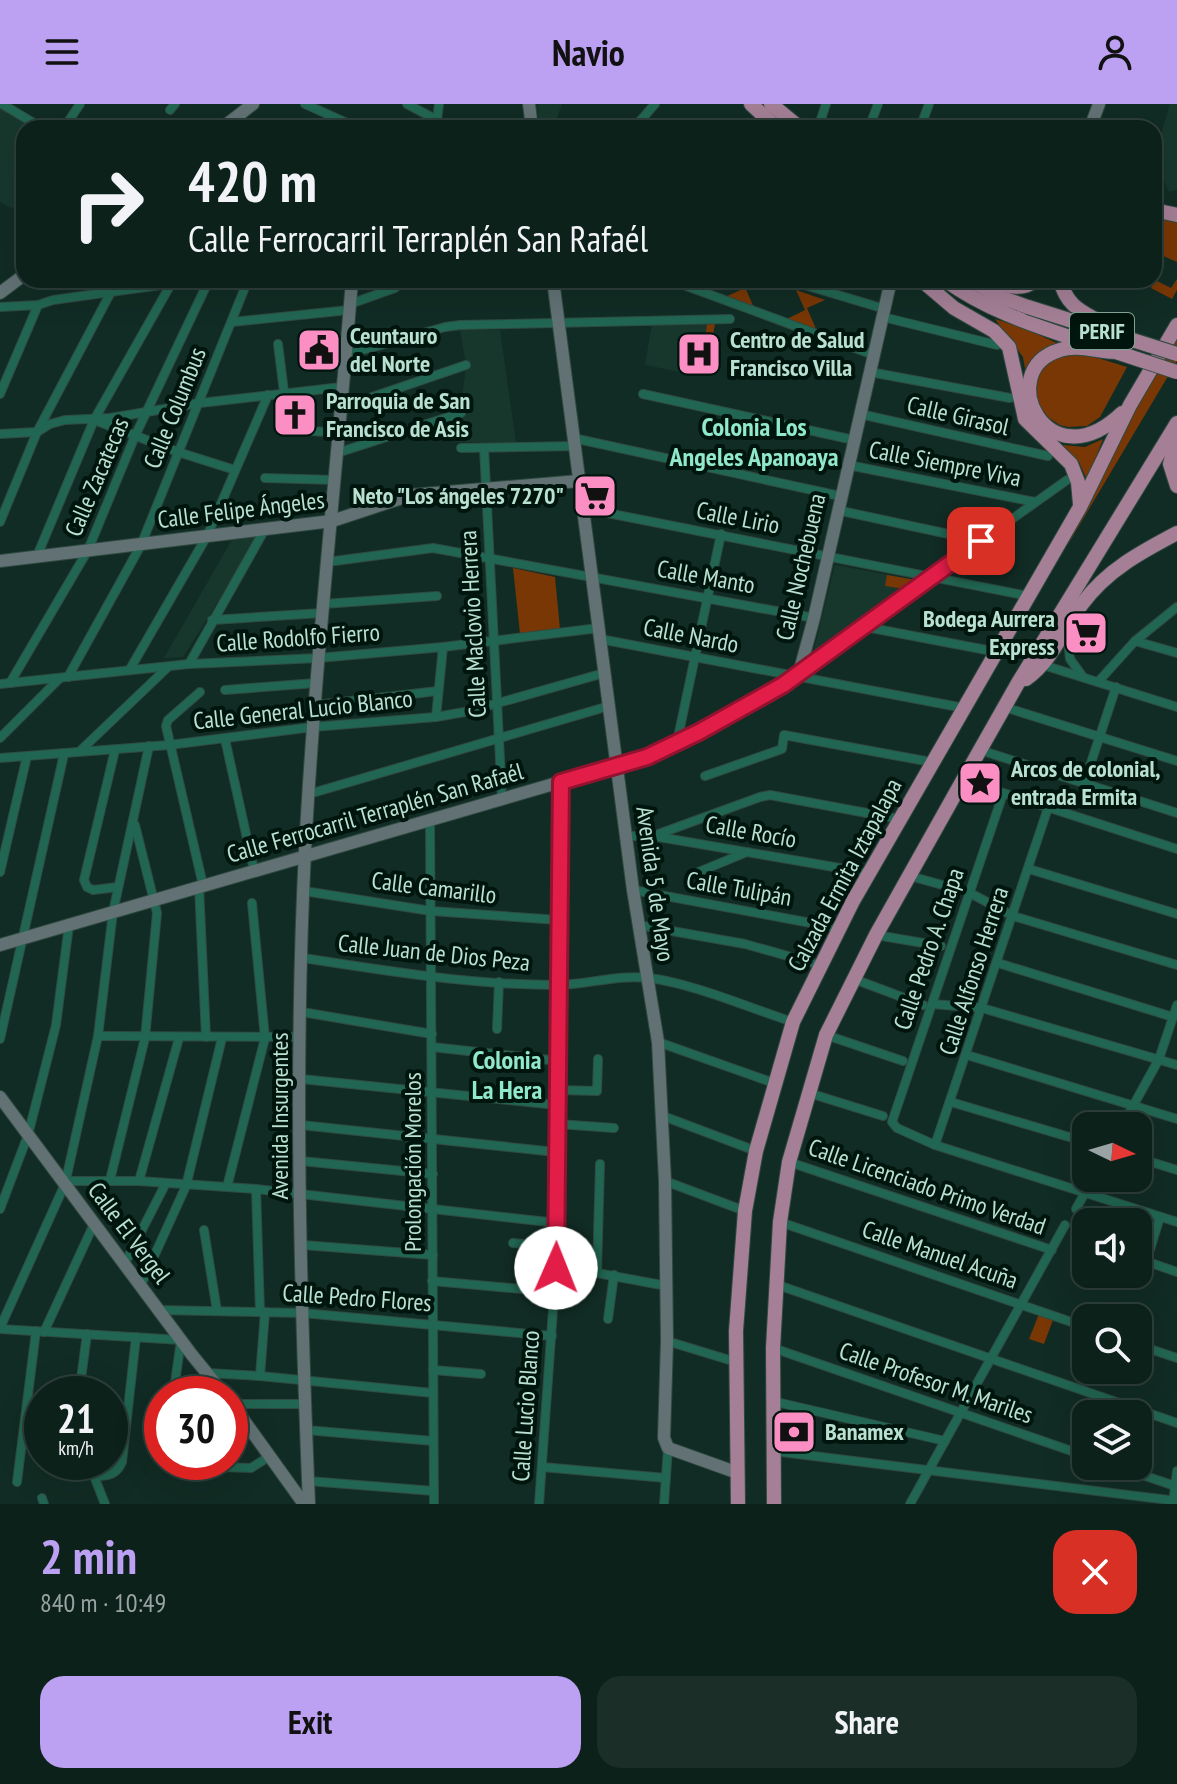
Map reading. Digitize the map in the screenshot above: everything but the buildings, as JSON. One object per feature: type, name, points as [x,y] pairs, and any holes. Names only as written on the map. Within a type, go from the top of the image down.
[{"type":"main road","points":[[751,104],[764,116]]},
{"type":"main road","points":[[930,288],[954,308],[994,331],[1009,347],[1025,419],[1071,464],[1078,482],[1080,507]]},
{"type":"main road","name":"PERIF","points":[[958,288],[975,299],[1027,315],[1118,336],[1177,354]]},
{"type":"main road","name":"PERIF","points":[[984,288],[1027,315],[1116,352],[1177,372]]},
{"type":"main road","points":[[1063,288],[1073,307],[1101,322],[1118,336]]},
{"type":"main road","name":"Calzada Ermita Iztapalapa","points":[[738,1504],[736,1362],[745,1211],[756,1151],[793,1022],[838,928],[1080,507],[1130,405],[1177,325]]},
{"type":"main road","points":[[1116,352],[1071,348],[1049,354],[1035,368],[1030,382],[1033,411],[1049,430],[1063,436],[1077,437],[1102,429],[1130,405]]},
{"type":"main road","points":[[1037,663],[1177,423]]},
{"type":"main road","points":[[1177,436],[1170,464],[1177,486]]},
{"type":"main road","points":[[774,1504],[773,1348],[780,1222],[789,1162],[826,1035],[876,935],[1018,683],[1067,628],[1102,579],[1119,565],[1177,533]]},
{"type":"street","points":[[4,104],[29,120]]},
{"type":"street","points":[[305,104],[340,120]]},
{"type":"street","points":[[407,104],[430,120]]},
{"type":"street","points":[[641,120],[655,104]]},
{"type":"street","points":[[0,307],[38,305],[133,288]]},
{"type":"street","points":[[37,556],[94,420],[169,288]]},
{"type":"street","name":"Calle Zacatecas","points":[[10,683],[88,550],[135,436],[205,288]]},
{"type":"street","name":"Calle Columbus","points":[[0,738],[64,678],[141,545],[245,288]]},
{"type":"street","name":"Avenida Insurgentes","points":[[306,1504],[301,1161],[305,854],[322,608],[351,288]]},
{"type":"street","points":[[232,322],[350,307],[395,288]]},
{"type":"street","name":"Avenida 5 de Mayo","points":[[554,288],[616,767],[658,1042],[667,1286],[664,1438],[668,1448]]},
{"type":"street","points":[[692,288],[874,355]]},
{"type":"street","points":[[811,288],[884,313],[997,345]]},
{"type":"street","name":"Calle Nochebuena","points":[[798,677],[889,288]]},
{"type":"street","points":[[0,522],[37,432],[111,292]]},
{"type":"street","points":[[0,394],[38,305]]},
{"type":"street","points":[[345,355],[445,327],[558,321],[730,319]]},
{"type":"street","points":[[278,344],[284,392]]},
{"type":"street","points":[[340,408],[466,365]]},
{"type":"street","points":[[870,372],[1010,398]]},
{"type":"street","points":[[0,434],[37,432],[65,420],[94,420],[200,403],[342,387]]},
{"type":"street","points":[[643,394],[854,440]]},
{"type":"street","points":[[130,669],[207,536],[268,395]]},
{"type":"street","points":[[337,453],[461,413]]},
{"type":"street","name":"Calle Girasol","points":[[860,414],[1048,456]]},
{"type":"street","points":[[94,420],[235,470]]},
{"type":"street","points":[[284,429],[339,433]]},
{"type":"street","points":[[461,448],[574,442],[840,496]]},
{"type":"street","name":"Calle Maclovio Herrera","points":[[484,448],[502,799]]},
{"type":"street","name":"Calle Siempre Viva","points":[[848,465],[1035,502]]},
{"type":"street","points":[[265,478],[335,480]]},
{"type":"street","name":"Calle Ferrocarril Terraplén San Rafaél","points":[[0,945],[647,757],[798,677],[929,578],[1067,480]]},
{"type":"street","name":"Calle Felipe Ángeles","points":[[2,564],[37,556],[332,521],[411,495],[579,481]]},
{"type":"street","name":"Calle Lirio","points":[[582,508],[1028,596]]},
{"type":"street","points":[[837,510],[981,541]]},
{"type":"street","points":[[189,664],[265,529]]},
{"type":"street","points":[[677,742],[721,534]]},
{"type":"street","name":"Calle Manto","points":[[327,562],[433,548],[814,618]]},
{"type":"street","points":[[212,620],[437,596]]},
{"type":"street","points":[[1098,682],[1135,641],[1177,607]]},
{"type":"street","points":[[866,627],[997,652]]},
{"type":"street","points":[[1067,628],[1070,659],[1083,678]]},
{"type":"street","name":"Calle Rodolfo Fierro","points":[[0,684],[189,664],[318,658],[599,634]]},
{"type":"street","name":"Calle Nardo","points":[[599,634],[695,657],[964,708]]},
{"type":"street","points":[[1135,641],[1177,653]]},
{"type":"street","points":[[436,717],[443,647]]},
{"type":"street","points":[[1037,663],[1177,707]]},
{"type":"street","points":[[79,752],[169,666]]},
{"type":"street","name":"Calle General Lucio Blanco","points":[[0,758],[169,745],[313,727],[436,717],[604,673]]},
{"type":"street","points":[[225,690],[316,683]]},
{"type":"street","points":[[1084,784],[1116,687]]},
{"type":"street","points":[[315,705],[438,691]]},
{"type":"street","points":[[200,692],[168,720],[166,726],[201,886],[206,1037]]},
{"type":"street","points":[[309,794],[609,706]]},
{"type":"street","points":[[1004,707],[1177,761]]},
{"type":"street","points":[[705,776],[782,749],[784,735],[931,762]]},
{"type":"street","points":[[225,739],[254,870]]},
{"type":"street","points":[[149,746],[113,912],[98,1036],[65,1184],[0,1328],[181,1340],[176,1376]]},
{"type":"street","points":[[115,750],[84,880],[87,887],[93,890],[118,887]]},
{"type":"street","points":[[980,750],[1177,813]]},
{"type":"street","points":[[0,1039],[64,754]]},
{"type":"street","points":[[0,872],[27,756]]},
{"type":"street","points":[[963,780],[1177,849]]},
{"type":"street","name":"Calle Lucio Blanco","points":[[539,1504],[556,1268],[561,782]]},
{"type":"street","name":"Calle Pedro A. Chapa","points":[[888,1117],[1003,794]]},
{"type":"street","points":[[653,836],[770,795],[899,819]]},
{"type":"street","name":"Calle Alfonso Herrera","points":[[935,1145],[1048,808]]},
{"type":"street","points":[[110,1180],[145,1038],[157,913],[134,820]]},
{"type":"street","name":"Prolongación Morelos","points":[[430,820],[434,1504]]},
{"type":"street","name":"Calle Rocío","points":[[626,836],[653,836],[869,873]]},
{"type":"street","points":[[696,873],[748,852]]},
{"type":"street","points":[[1029,869],[1177,914]]},
{"type":"street","points":[[910,876],[957,889]]},
{"type":"street","name":"Calle Tulipán","points":[[633,890],[838,928]]},
{"type":"street","name":"Calle Camarillo","points":[[304,891],[431,911],[559,920]]},
{"type":"street","points":[[970,893],[1013,916],[1177,965]]},
{"type":"street","points":[[227,1187],[265,1038],[252,903]]},
{"type":"street","points":[[0,1209],[5,1188],[28,1135],[56,1025],[69,925]]},
{"type":"street","points":[[638,925],[745,944],[820,965]]},
{"type":"street","points":[[876,935],[941,946]]},
{"type":"street","name":"Calle Juan de Dios Peza","points":[[303,958],[431,978],[499,982],[559,985],[646,977],[793,1022]]},
{"type":"street","points":[[998,963],[1173,1017]]},
{"type":"street","points":[[853,979],[928,1004],[982,1008],[1177,1065]]},
{"type":"street","points":[[497,1029],[499,982]]},
{"type":"street","points":[[1130,1112],[1159,1059],[1177,1005]]},
{"type":"street","points":[[302,1012],[432,1034]]},
{"type":"street","points":[[826,1035],[903,1061]]},
{"type":"street","points":[[98,1036],[301,1037]]},
{"type":"street","points":[[139,1181],[179,1038]]},
{"type":"street","points":[[141,1285],[186,1186],[222,1038]]},
{"type":"street","points":[[658,1042],[774,1083]]},
{"type":"street","points":[[432,1047],[559,1061]]},
{"type":"street","points":[[967,1055],[1177,1119]]},
{"type":"street","points":[[558,1090],[597,1091],[598,1059]]},
{"type":"street","points":[[301,1079],[557,1105]]},
{"type":"street","points":[[809,1093],[888,1117],[897,1128],[935,1145],[1177,1222]]},
{"type":"street","name":"Calle El Vergel","points":[[0,1097],[210,1376]]},
{"type":"street","points":[[951,1102],[1072,1138]]},
{"type":"street","points":[[663,1116],[756,1151]]},
{"type":"street","points":[[558,1124],[614,1128]]},
{"type":"street","points":[[301,1125],[556,1152]]},
{"type":"street","points":[[301,1161],[433,1174]]},
{"type":"street","name":"Calle Licenciado Primo Verdad","points":[[789,1162],[1052,1250]]},
{"type":"street","points":[[1152,1162],[1177,1170]]},
{"type":"street","points":[[597,1273],[600,1164]]},
{"type":"street","points":[[65,1184],[71,1181],[110,1180],[256,1189],[557,1223]]},
{"type":"street","points":[[665,1181],[745,1211]]},
{"type":"street","points":[[125,1263],[166,1183]]},
{"type":"street","points":[[256,1189],[262,1312],[260,1376]]},
{"type":"street","points":[[1077,1208],[1085,1193]]},
{"type":"street","points":[[1160,1217],[1147,1259],[1177,1272]]},
{"type":"street","name":"Calle Manuel Acuña","points":[[780,1222],[1072,1322]]},
{"type":"street","points":[[17,1482],[40,1332],[94,1224]]},
{"type":"street","points":[[910,1504],[1065,1225]]},
{"type":"street","points":[[204,1230],[217,1311]]},
{"type":"street","points":[[513,1243],[556,1247]]},
{"type":"street","points":[[303,1245],[433,1255]]},
{"type":"street","points":[[556,1268],[667,1286]]},
{"type":"street","points":[[608,1319],[614,1275]]},
{"type":"street","points":[[432,1281],[555,1292]]},
{"type":"street","points":[[775,1284],[1177,1423]]},
{"type":"street","name":"Calle Pedro Flores","points":[[158,1310],[303,1313],[552,1336]]},
{"type":"street","points":[[81,1376],[87,1334]]},
{"type":"street","points":[[128,1408],[136,1337]]},
{"type":"street","points":[[667,1341],[736,1362]]},
{"type":"street","name":"Calle Profesor M. Mariles","points":[[773,1348],[1072,1451]]},
{"type":"street","points":[[1152,1350],[1177,1358]]},
{"type":"street","points":[[433,1370],[481,1374]]},
{"type":"street","points":[[208,1373],[433,1393]]},
{"type":"street","points":[[248,1401],[306,1404]]},
{"type":"street","points":[[772,1401],[945,1441]]},
{"type":"street","name":"Calle El Vergel","points":[[248,1425],[306,1504]]},
{"type":"street","points":[[306,1430],[433,1441]]},
{"type":"street","points":[[664,1504],[668,1448],[738,1473]]},
{"type":"street","points":[[772,1451],[1175,1502],[1177,1471]]},
{"type":"street","points":[[248,1468],[270,1456]]},
{"type":"street","points":[[542,1467],[666,1478]]},
{"type":"street","points":[[1152,1478],[1175,1486]]},
{"type":"street","points":[[96,1480],[105,1504]]},
{"type":"street","points":[[308,1481],[434,1491]]},
{"type":"shaded area","points":[[537,104],[562,104],[556,120],[539,120]]},
{"type":"shaded area","points":[[1170,104],[1177,104],[1177,190],[1169,192],[1162,176],[1162,131]]},
{"type":"shaded area","points":[[0,106],[23,120],[16,120],[16,204],[13,209],[0,202]]},
{"type":"shaded area","points":[[1162,216],[1177,219],[1177,262],[1162,255]]},
{"type":"shaded area","points":[[1177,279],[1177,290],[1172,299],[1151,288],[1162,288],[1162,284],[1171,288]]},
{"type":"shaded area","points":[[745,288],[754,308],[725,297]]},
{"type":"shaded area","points":[[796,290],[825,300],[807,308],[816,329],[787,319],[805,310]]},
{"type":"shaded area","points":[[995,319],[1024,328],[1072,350],[1127,367],[1100,417],[1087,426],[1068,427],[1049,418],[1038,404],[1027,380],[1023,357]]},
{"type":"shaded area","points":[[652,324],[715,324],[705,377],[645,365]]},
{"type":"shaded area","points":[[707,324],[715,324],[707,365],[702,365]]},
{"type":"shaded area","points":[[460,330],[500,330],[516,443],[457,442],[466,365]]},
{"type":"shaded area","points":[[1177,335],[1177,361],[1067,546],[1142,393]]},
{"type":"shaded area","points":[[1103,439],[1087,480],[1079,462],[1063,445],[1085,447]]},
{"type":"shaded area","points":[[260,535],[183,657],[164,658],[233,538]]},
{"type":"shaded area","points":[[835,565],[916,580],[811,661]]},
{"type":"shaded area","points":[[513,568],[555,577],[560,629],[520,634]]},
{"type":"shaded area","points":[[887,575],[916,580],[905,589],[885,586]]},
{"type":"shaded area","points":[[1039,1314],[1053,1320],[1044,1344],[1029,1339]]},
{"type":"place","name":"Ceuntauro del Norte","points":[[319,350]]},
{"type":"place","name":"Centro de Salud Francisco Villa","points":[[699,354]]},
{"type":"place","name":"Parroquia de San Francisco de Asis","points":[[295,415]]},
{"type":"place","name":"Neto \"Los ángeles 7270\"","points":[[595,496]]},
{"type":"place","name":"Bodega Aurrera Express","points":[[1086,633]]},
{"type":"place","name":"Arcos de colonial, entrada Ermita","points":[[980,783]]},
{"type":"place","name":"Banamex","points":[[794,1432]]},
{"type":"district","name":"Colonia Los Angeles Apanoaya","points":[[754,442]]},
{"type":"district","name":"Colonia La Hera","points":[[507,1075]]},
{"type":"route","points":[[556,1268],[561,782],[647,757],[798,677],[981,541]]}]
